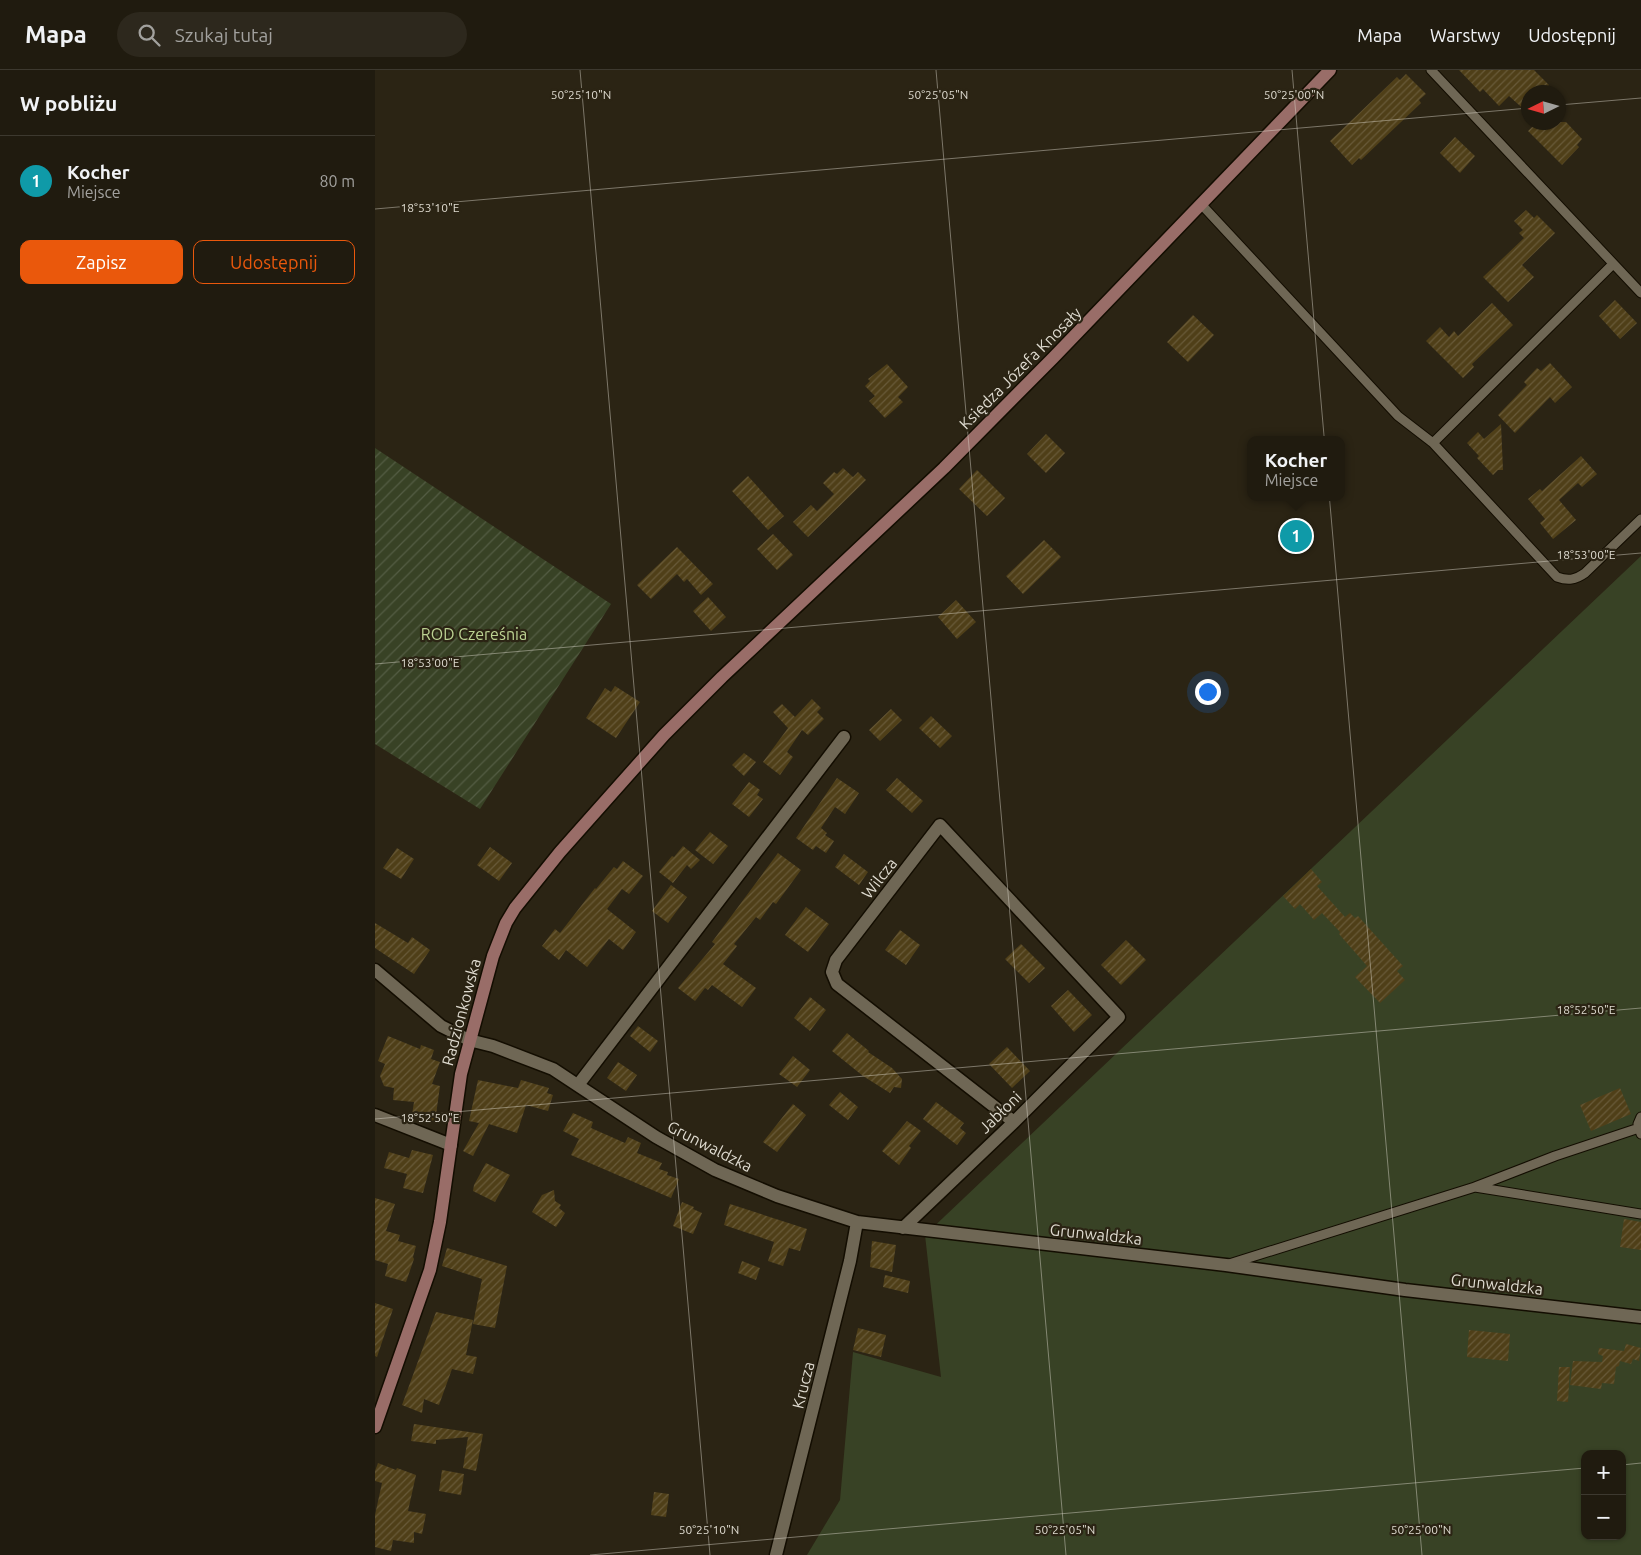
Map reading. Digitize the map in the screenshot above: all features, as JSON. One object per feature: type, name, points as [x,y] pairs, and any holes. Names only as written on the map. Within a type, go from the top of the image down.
[{"type":"street","name":"Księdza Józefa Knosały","points":[[722,677],[944,468],[1053,358],[1330,70]]},
{"type":"street","name":"Radzionkowska","points":[[375,1427],[430,1270],[440,1222],[457,1100],[469,1040],[493,956],[506,923],[515,908],[556,857],[671,728],[722,677]]},
{"type":"street","points":[[578,1085],[844,737]]},
{"type":"street","name":"Wilcza","points":[[1014,1122],[837,984],[832,972],[836,960],[940,825],[1119,1018]]},
{"type":"street","name":"Grunwaldzka","points":[[375,970],[441,1026],[469,1040],[553,1069],[656,1137],[715,1170],[777,1196],[857,1222],[1227,1265],[1405,1290],[1641,1317]]},
{"type":"street","name":"Jabłoni","points":[[903,1228],[1119,1018]]},
{"type":"street","points":[[375,1115],[451,1145]]},
{"type":"street","name":"Krucza","points":[[777,1555],[857,1222]]},
{"type":"lane","points":[[1431,70],[1641,293]]},
{"type":"lane","points":[[1201,204],[1397,416],[1433,443],[1557,577],[1567,580],[1577,579],[1641,519]]},
{"type":"lane","points":[[1433,443],[1613,265]]},
{"type":"lane","points":[[1227,1265],[1475,1187],[1555,1156],[1640,1131],[1641,1117]]},
{"type":"lane","points":[[1475,1187],[1641,1214]]},
{"type":"green space","name":"ROD Czereśnia","points":[[375,448],[611,604],[480,809],[375,744]]},
{"type":"green space","points":[[1641,556],[1641,1555],[807,1555],[840,1500],[853,1352],[941,1377],[925,1235]]},
{"type":"building","points":[[1459,70],[1534,70],[1549,85],[1521,85],[1521,107],[1509,96],[1499,106],[1483,89],[1480,92]]},
{"type":"building","points":[[1406,74],[1426,94],[1419,100],[1421,103],[1361,160],[1359,158],[1352,165],[1330,141],[1397,77],[1400,80]]},
{"type":"building","points":[[1566,122],[1582,139],[1577,145],[1579,147],[1562,165],[1528,131],[1566,130]]},
{"type":"building","points":[[1455,137],[1475,156],[1460,173],[1440,153]]},
{"type":"building","points":[[1526,210],[1534,218],[1537,215],[1555,233],[1522,265],[1534,277],[1508,302],[1483,277],[1524,238],[1519,233],[1523,230],[1514,221]]},
{"type":"building","points":[[1615,300],[1637,323],[1620,339],[1599,316]]},
{"type":"building","points":[[1492,303],[1513,325],[1472,364],[1474,367],[1463,378],[1426,341],[1440,327],[1449,337],[1454,331],[1458,336]]},
{"type":"building","points":[[1193,315],[1214,335],[1188,362],[1167,342]]},
{"type":"building","points":[[1550,363],[1572,387],[1555,403],[1550,397],[1515,433],[1498,415],[1527,385],[1524,382],[1537,368],[1541,371]]},
{"type":"building","points":[[887,364],[908,387],[898,397],[903,402],[885,418],[869,401],[875,396],[865,386],[870,381],[868,379]]},
{"type":"building","points":[[1501,424],[1503,470],[1498,470],[1493,475],[1477,458],[1479,456],[1467,443],[1478,432],[1484,439]]},
{"type":"building","points":[[1046,434],[1065,453],[1046,473],[1027,454]]},
{"type":"building","points":[[1581,456],[1597,474],[1582,487],[1578,483],[1559,500],[1576,520],[1553,539],[1540,523],[1545,519],[1528,499],[1540,489],[1542,491]]},
{"type":"building","points":[[843,468],[853,477],[858,472],[866,480],[808,537],[793,522],[811,505],[817,511],[834,494],[823,483],[834,472],[837,474]]},
{"type":"building","points":[[977,470],[1005,498],[987,516],[959,489]]},
{"type":"building","points":[[748,476],[784,516],[768,530],[732,491]]},
{"type":"building","points":[[773,534],[793,555],[777,570],[757,549]]},
{"type":"building","points":[[1044,540],[1061,557],[1023,594],[1006,576]]},
{"type":"building","points":[[677,547],[713,584],[701,595],[687,579],[684,582],[677,574],[651,599],[637,585]]},
{"type":"building","points":[[708,597],[726,617],[711,631],[693,611]]},
{"type":"building","points":[[956,600],[976,622],[957,639],[938,617]]},
{"type":"building","points":[[615,686],[640,702],[616,738],[586,718],[605,688],[611,692]]},
{"type":"building","points":[[812,699],[821,708],[817,712],[824,719],[808,735],[802,730],[787,752],[793,757],[780,775],[763,762],[788,728],[773,712],[782,704],[795,717]]},
{"type":"building","points":[[891,709],[902,720],[880,741],[869,730]]},
{"type":"building","points":[[931,716],[952,736],[940,748],[919,728]]},
{"type":"building","points":[[744,753],[756,762],[744,776],[732,765]]},
{"type":"building","points":[[837,778],[859,793],[845,814],[835,807],[821,828],[827,833],[825,835],[834,841],[826,853],[816,846],[813,850],[796,838]]},
{"type":"building","points":[[897,778],[923,801],[912,813],[886,790]]},
{"type":"building","points":[[749,782],[760,790],[757,795],[763,799],[749,817],[732,804]]},
{"type":"building","points":[[710,832],[728,846],[713,864],[695,850]]},
{"type":"building","points":[[683,846],[700,860],[691,869],[687,865],[673,883],[659,872]]},
{"type":"building","points":[[490,847],[512,863],[499,881],[477,865]]},
{"type":"building","points":[[397,848],[414,859],[401,879],[383,868]]},
{"type":"building","points":[[778,853],[801,870],[776,904],[773,902],[760,920],[756,917],[734,944],[737,946],[723,964],[756,988],[742,1007],[712,985],[708,990],[705,988],[695,1001],[678,988],[715,944],[712,942]]},
{"type":"building","points":[[844,854],[868,872],[859,885],[835,867]]},
{"type":"building","points":[[623,861],[643,876],[629,894],[622,889],[607,909],[636,932],[623,950],[609,939],[587,967],[566,950],[559,960],[542,946],[555,929],[560,933],[595,888],[614,867],[617,869]]},
{"type":"building","points":[[1311,869],[1322,882],[1317,886],[1345,917],[1350,913],[1355,918],[1358,916],[1403,966],[1397,971],[1405,980],[1380,1003],[1355,977],[1367,966],[1339,934],[1340,932],[1322,913],[1314,920],[1300,904],[1295,909],[1283,896]]},
{"type":"building","points":[[671,885],[687,897],[668,923],[652,911]]},
{"type":"building","points":[[806,907],[829,924],[808,952],[785,935]]},
{"type":"building","points":[[375,923],[408,943],[412,937],[430,950],[414,974],[375,948]]},
{"type":"building","points":[[900,930],[920,945],[906,965],[885,950]]},
{"type":"building","points":[[1126,940],[1146,960],[1121,985],[1101,965]]},
{"type":"building","points":[[1021,944],[1045,968],[1029,983],[1005,959]]},
{"type":"building","points":[[1068,990],[1092,1015],[1074,1032],[1051,1006]]},
{"type":"building","points":[[810,997],[826,1010],[810,1031],[794,1018]]},
{"type":"building","points":[[638,1026],[658,1041],[650,1052],[630,1036]]},
{"type":"building","points":[[847,1033],[868,1052],[892,1068],[902,1079],[901,1088],[894,1087],[890,1093],[863,1076],[832,1051]]},
{"type":"building","points":[[388,1036],[420,1049],[421,1045],[434,1050],[431,1059],[440,1062],[432,1084],[440,1086],[435,1122],[412,1115],[414,1102],[393,1100],[394,1088],[384,1086],[380,1076],[385,1064],[378,1061]]},
{"type":"building","points":[[1007,1047],[1030,1071],[1012,1088],[989,1064]]},
{"type":"building","points":[[793,1056],[810,1070],[797,1087],[779,1074]]},
{"type":"building","points":[[618,1062],[637,1075],[626,1091],[607,1078]]},
{"type":"building","points":[[478,1080],[518,1088],[521,1080],[549,1088],[547,1093],[553,1095],[548,1111],[526,1105],[517,1133],[489,1124],[473,1156],[463,1151],[479,1123],[469,1121]]},
{"type":"building","points":[[1620,1088],[1631,1114],[1591,1131],[1580,1105]]},
{"type":"building","points":[[840,1092],[858,1107],[848,1120],[829,1105]]},
{"type":"building","points":[[936,1102],[964,1123],[960,1128],[966,1133],[957,1145],[923,1119]]},
{"type":"building","points":[[793,1104],[806,1115],[777,1152],[763,1142]]},
{"type":"building","points":[[573,1113],[593,1122],[591,1128],[625,1143],[628,1137],[641,1143],[637,1153],[662,1163],[659,1169],[668,1172],[667,1175],[679,1179],[671,1198],[571,1155],[579,1139],[563,1131]]},
{"type":"building","points":[[907,1121],[921,1131],[909,1146],[911,1148],[899,1165],[882,1151]]},
{"type":"building","points":[[412,1150],[433,1155],[423,1193],[403,1188],[407,1174],[384,1168],[389,1152],[409,1158]]},
{"type":"building","points":[[486,1163],[510,1175],[495,1202],[473,1191],[474,1185]]},
{"type":"building","points":[[554,1190],[555,1201],[561,1205],[559,1208],[565,1213],[556,1227],[532,1212],[542,1195]]},
{"type":"building","points":[[375,1198],[395,1204],[386,1231],[400,1235],[398,1241],[416,1246],[414,1259],[406,1282],[385,1276],[388,1264],[375,1260]]},
{"type":"building","points":[[682,1202],[702,1213],[693,1234],[673,1226]]},
{"type":"building","points":[[730,1204],[807,1229],[800,1251],[789,1248],[783,1266],[768,1261],[774,1242],[724,1225]]},
{"type":"building","points":[[1624,1219],[1641,1222],[1641,1250],[1620,1247]]},
{"type":"building","points":[[872,1241],[896,1245],[892,1272],[870,1267]]},
{"type":"building","points":[[447,1248],[507,1266],[495,1328],[473,1324],[482,1279],[442,1266]]},
{"type":"building","points":[[742,1261],[760,1268],[756,1280],[738,1273]]},
{"type":"building","points":[[885,1275],[910,1281],[908,1293],[883,1287]]},
{"type":"building","points":[[375,1303],[393,1309],[377,1357],[375,1356]]},
{"type":"building","points":[[436,1312],[473,1320],[466,1355],[477,1357],[473,1374],[452,1369],[439,1405],[424,1399],[422,1413],[402,1405]]},
{"type":"building","points":[[858,1328],[886,1335],[881,1357],[853,1350]]},
{"type":"building","points":[[1469,1330],[1510,1334],[1508,1361],[1467,1357]]},
{"type":"building","points":[[1626,1344],[1641,1348],[1639,1361],[1633,1359],[1631,1364],[1620,1361],[1619,1366],[1616,1367],[1614,1384],[1602,1383],[1601,1389],[1570,1385],[1573,1361],[1602,1362],[1603,1356],[1598,1354],[1599,1348],[1624,1351]]},
{"type":"building","points":[[1559,1367],[1570,1367],[1568,1402],[1557,1401]]},
{"type":"building","points":[[414,1424],[483,1434],[476,1471],[463,1468],[468,1437],[436,1440],[436,1444],[411,1441]]},
{"type":"building","points":[[378,1463],[416,1475],[408,1511],[426,1514],[422,1534],[414,1532],[414,1543],[393,1540],[391,1551],[375,1547],[375,1515],[382,1483],[375,1481],[375,1471]]},
{"type":"building","points":[[442,1470],[464,1474],[461,1495],[439,1491]]},
{"type":"building","points":[[654,1492],[669,1494],[666,1517],[651,1515]]},
{"type":"place","name":"Kocher","points":[[1296,536]]}]
